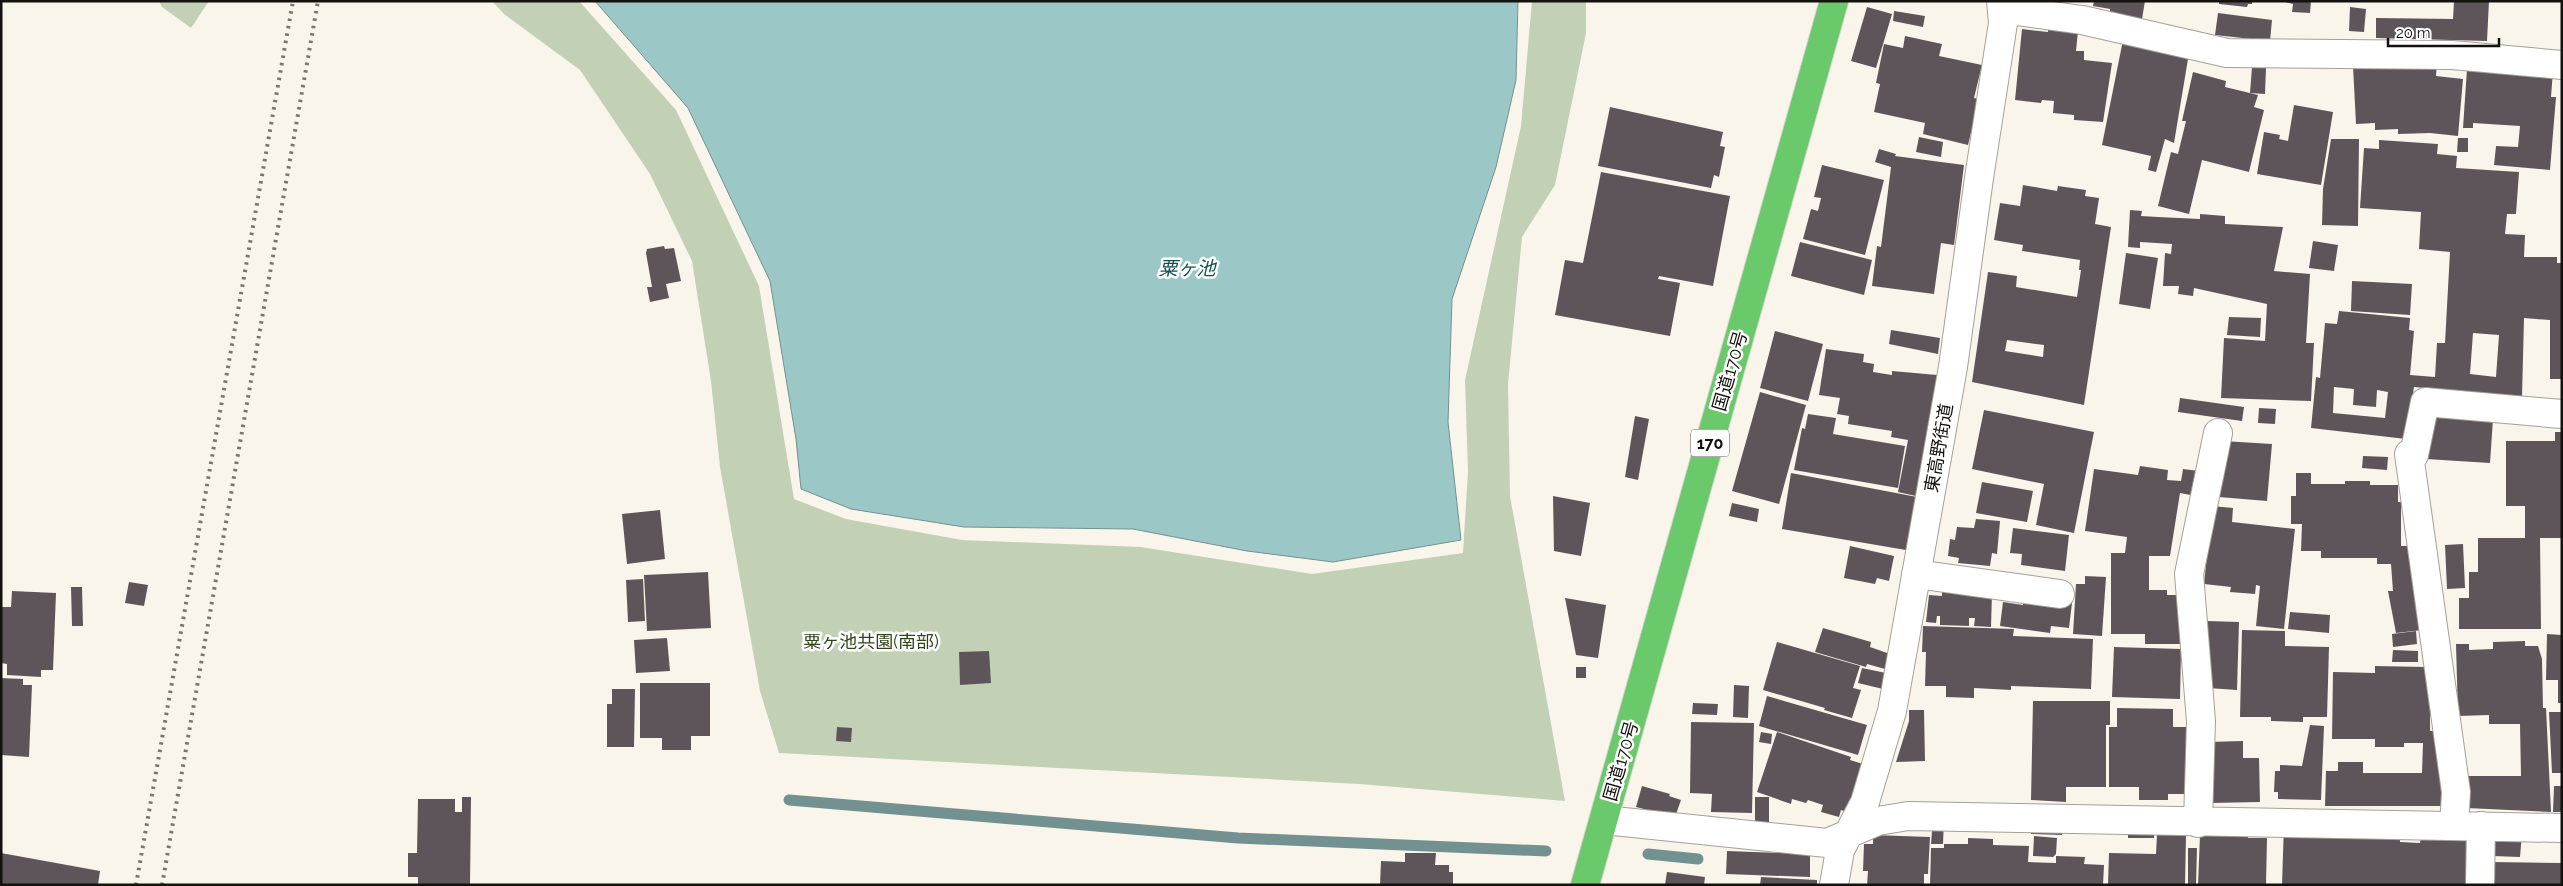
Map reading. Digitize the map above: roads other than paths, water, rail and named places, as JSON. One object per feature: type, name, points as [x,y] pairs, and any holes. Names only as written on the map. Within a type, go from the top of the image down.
[{"type":"highway","name":"国道170号","points":[[1585,885],[1834,1]]},
{"type":"street","points":[[2001,5],[2082,20],[2227,53],[2452,55],[2562,65]]},
{"type":"street","name":"東高野街道","points":[[1834,885],[1840,850],[1865,802],[1892,711],[1954,367],[2003,23],[2001,5]]},
{"type":"street","points":[[2480,885],[2468,826],[2456,792],[2409,454],[2414,455],[2425,402],[2562,414]]},
{"type":"street","points":[[2198,823],[2201,720],[2189,574],[2218,433]]},
{"type":"street","points":[[1916,574],[2060,594]]},
{"type":"street","points":[[1604,820],[1827,843],[1878,821],[1908,816],[2198,823],[2562,828]]},
{"type":"water","name":"粟ヶ池","points":[[595,1],[1518,1],[1516,80],[1496,167],[1452,299],[1448,422],[1461,540],[1333,562],[1247,551],[1133,529],[964,527],[851,509],[801,489],[796,439],[770,281],[688,108]]},
{"type":"waterway","points":[[789,800],[1238,838],[1546,851]]},
{"type":"waterway","points":[[1648,854],[1698,859]]},
{"type":"railway","points":[[136,885],[293,1]]},
{"type":"railway","points":[[162,885],[318,1]]},
{"type":"park label","name":"粟ヶ池共園(南部)","points":[[871,642]]}]
